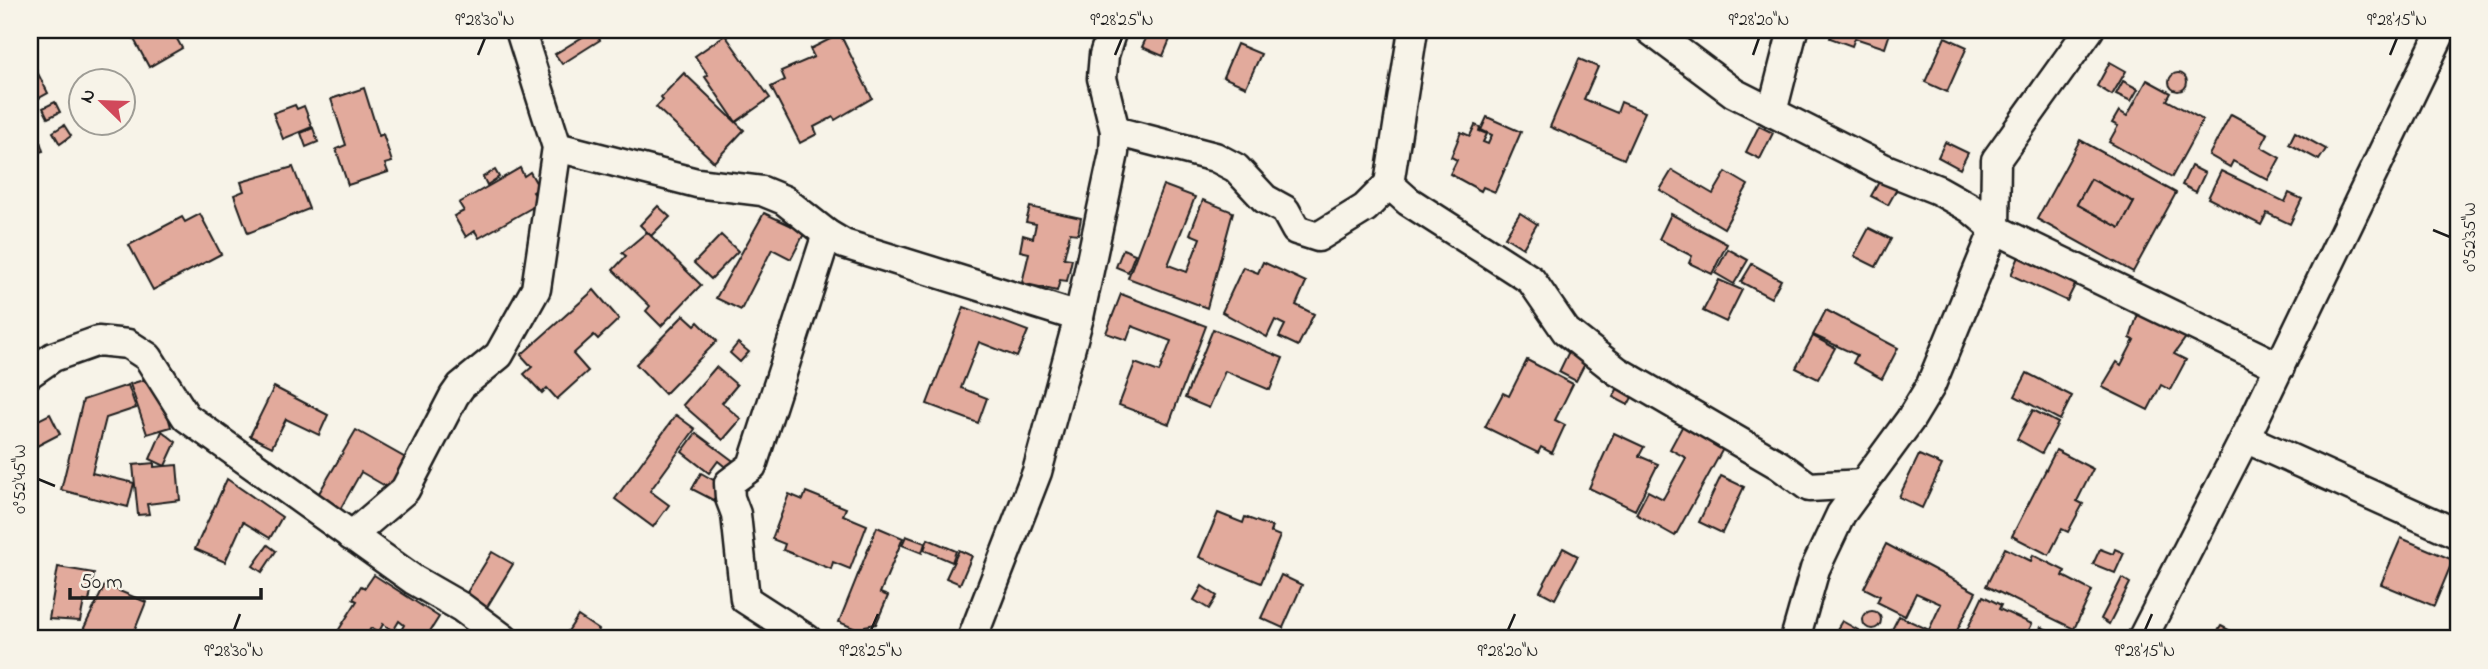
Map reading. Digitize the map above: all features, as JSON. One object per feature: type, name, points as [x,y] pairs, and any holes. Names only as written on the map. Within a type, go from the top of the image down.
[{"type":"street","points":[[351,536],[405,490],[461,386],[499,355],[521,321],[536,289],[557,146],[520,30]]},
{"type":"street","points":[[972,639],[1037,472],[1079,317],[1114,153],[1115,131],[1102,78],[1104,55],[1112,30]]},
{"type":"street","points":[[1115,131],[1215,156],[1236,168],[1265,199],[1285,210],[1296,230],[1318,237],[1365,208],[1389,184],[1413,30]]},
{"type":"street","points":[[1650,30],[1714,81],[1883,168],[1938,190],[1970,208],[1995,229],[2280,367]]},
{"type":"street","points":[[1772,112],[1793,30]]},
{"type":"street","points":[[1795,639],[1825,547],[1841,514],[1910,420],[1930,387],[1995,229],[1996,160],[2089,30]]},
{"type":"street","points":[[2142,639],[2280,367],[2442,30]]},
{"type":"street","points":[[557,146],[697,183],[762,191],[784,200],[827,234],[872,253],[1079,317]]},
{"type":"street","points":[[1389,184],[1408,201],[1531,280],[1566,331],[1636,384],[1779,465],[1809,487],[1863,484]]},
{"type":"street","points":[[807,639],[745,599],[736,514],[730,498],[729,483],[752,466],[827,234]]},
{"type":"street","points":[[30,373],[53,357],[98,341],[128,344],[148,358],[186,416],[351,536],[414,580],[461,607],[505,639]]},
{"type":"street","points":[[2245,438],[2458,534]]},
{"type":"building","points":[[129,30],[172,30],[182,48],[149,67]]},
{"type":"building","points":[[594,30],[600,40],[562,64],[555,54]]},
{"type":"building","points":[[1150,30],[1174,30],[1163,56],[1142,47]]},
{"type":"building","points":[[1833,30],[1891,30],[1885,48],[1855,38],[1852,46],[1830,38]]},
{"type":"building","points":[[840,34],[872,98],[835,120],[833,117],[814,127],[817,134],[800,143],[771,87],[785,80],[781,71],[814,57],[810,49]]},
{"type":"building","points":[[725,35],[770,98],[736,122],[705,77],[708,75],[695,56]]},
{"type":"building","points":[[1945,37],[1967,47],[1947,92],[1925,82]]},
{"type":"building","points":[[1237,44],[1261,54],[1246,87],[1223,77]]},
{"type":"building","points":[[30,58],[48,93],[30,103]]},
{"type":"building","points":[[1579,59],[1598,67],[1584,99],[1617,113],[1621,102],[1645,112],[1624,159],[1550,127]]},
{"type":"building","points":[[2110,62],[2126,71],[2112,95],[2097,86]]},
{"type":"building","points":[[684,73],[744,130],[714,162],[656,107],[663,100],[661,97]]},
{"type":"building","points":[[2178,73],[2184,76],[2187,82],[2184,88],[2178,91],[2172,88],[2169,82],[2172,76]]},
{"type":"building","points":[[2147,80],[2171,93],[2167,100],[2203,120],[2172,177],[2109,142],[2118,126],[2112,123],[2119,111],[2127,116]]},
{"type":"building","points":[[2123,81],[2138,89],[2131,101],[2116,94]]},
{"type":"building","points":[[364,88],[379,136],[383,134],[392,162],[385,164],[388,172],[348,185],[336,149],[346,145],[331,99]]},
{"type":"building","points":[[55,102],[60,112],[48,118],[43,108]]},
{"type":"building","points":[[295,105],[297,109],[304,106],[312,127],[283,139],[273,113]]},
{"type":"building","points":[[2231,114],[2268,134],[2261,147],[2280,158],[2268,180],[2233,161],[2230,167],[2209,155]]},
{"type":"building","points":[[1487,117],[1521,132],[1495,192],[1483,187],[1481,191],[1450,174],[1457,160],[1451,157],[1461,132],[1470,136],[1475,125],[1480,127],[1479,131],[1487,134],[1483,142],[1488,144],[1492,135],[1481,130]]},
{"type":"building","points":[[64,125],[66,136],[71,136],[60,144],[53,132]]},
{"type":"building","points":[[1759,126],[1773,133],[1760,159],[1746,152]]},
{"type":"building","points":[[313,128],[318,142],[306,147],[301,133]]},
{"type":"building","points":[[2295,132],[2326,149],[2319,160],[2289,144]]},
{"type":"building","points":[[39,138],[43,151],[31,154],[30,141]]},
{"type":"building","points":[[2080,140],[2176,193],[2133,272],[2037,219]],"holes":[[[2091,179],[2134,202],[2120,228],[2077,204]]]},
{"type":"building","points":[[1945,142],[1968,153],[1960,169],[1938,157]]},
{"type":"building","points":[[2191,166],[2205,173],[2196,192],[2182,185]]},
{"type":"building","points":[[293,167],[309,209],[248,233],[234,195],[244,191],[241,182]]},
{"type":"building","points":[[520,168],[524,176],[530,172],[539,188],[533,192],[540,203],[479,238],[475,231],[466,237],[454,216],[464,211],[459,203]]},
{"type":"building","points":[[495,170],[499,177],[487,185],[483,177]]},
{"type":"building","points":[[1672,170],[1713,194],[1726,172],[1748,185],[1724,228],[1660,190]]},
{"type":"building","points":[[2221,171],[2285,202],[2289,193],[2302,199],[2290,224],[2267,213],[2261,225],[2208,198]]},
{"type":"building","points":[[2091,179],[2134,202],[2120,228],[2077,204]]},
{"type":"building","points":[[1880,180],[1897,189],[1888,205],[1871,196]]},
{"type":"building","points":[[1163,185],[1195,197],[1168,265],[1187,272],[1200,238],[1190,234],[1203,200],[1233,212],[1207,308],[1128,278]]},
{"type":"building","points":[[658,206],[670,217],[651,236],[640,225]]},
{"type":"building","points":[[1030,207],[1081,218],[1078,234],[1070,233],[1064,258],[1072,259],[1067,281],[1060,280],[1057,291],[1022,283],[1029,253],[1020,251],[1023,235],[1033,238],[1036,224],[1026,222]]},
{"type":"building","points":[[764,213],[805,232],[791,259],[772,249],[741,310],[716,298]]},
{"type":"building","points":[[1520,213],[1537,224],[1523,248],[1505,237]]},
{"type":"building","points":[[200,214],[221,254],[153,290],[129,245],[182,217],[185,222]]},
{"type":"building","points":[[1671,214],[1727,244],[1712,274],[1689,263],[1692,256],[1659,239]]},
{"type":"building","points":[[1869,228],[1891,239],[1876,267],[1854,256]]},
{"type":"building","points":[[647,232],[701,285],[661,326],[646,311],[650,306],[613,270],[626,256],[622,253]]},
{"type":"building","points":[[721,235],[738,251],[711,279],[694,263]]},
{"type":"building","points":[[1123,249],[1135,254],[1128,272],[1116,267]]},
{"type":"building","points":[[1728,249],[1748,260],[1734,284],[1715,273]]},
{"type":"building","points":[[2021,252],[2078,279],[2067,301],[2011,275]]},
{"type":"building","points":[[1263,262],[1306,282],[1296,305],[1314,314],[1298,346],[1279,337],[1285,325],[1275,320],[1267,337],[1222,312],[1243,267],[1258,273]]},
{"type":"building","points":[[1752,264],[1781,280],[1771,298],[1741,282]]},
{"type":"building","points":[[1719,280],[1742,290],[1726,322],[1703,311]]},
{"type":"building","points":[[594,290],[619,319],[598,339],[594,335],[573,354],[588,371],[557,399],[547,388],[542,393],[524,374],[532,367],[521,355]]},
{"type":"building","points":[[1121,294],[1206,326],[1169,424],[1119,405],[1135,363],[1159,372],[1171,341],[1132,326],[1127,340],[1106,333]]},
{"type":"building","points":[[964,307],[1028,331],[1017,357],[979,342],[961,388],[987,398],[978,423],[927,404]]},
{"type":"building","points":[[1826,310],[1898,348],[1882,379],[1853,363],[1857,355],[1813,335]]},
{"type":"building","points":[[2139,311],[2187,336],[2174,354],[2186,360],[2170,390],[2161,385],[2148,410],[2102,387],[2117,362],[2121,365],[2134,340],[2130,338]]},
{"type":"building","points":[[684,315],[695,325],[698,322],[717,341],[665,394],[636,364]]},
{"type":"building","points":[[1213,329],[1283,358],[1270,390],[1225,371],[1209,408],[1185,398]]},
{"type":"building","points":[[1813,336],[1835,348],[1818,379],[1796,368]]},
{"type":"building","points":[[738,343],[749,352],[740,362],[730,353]]},
{"type":"building","points":[[1572,345],[1590,354],[1576,381],[1559,372]]},
{"type":"building","points":[[1527,360],[1573,384],[1555,420],[1565,425],[1552,453],[1541,447],[1538,453],[1485,427],[1503,393],[1509,396]]},
{"type":"building","points":[[716,367],[737,385],[722,403],[741,419],[723,440],[683,405]]},
{"type":"building","points":[[2027,373],[2072,396],[2060,420],[2015,396]]},
{"type":"building","points":[[157,376],[171,427],[147,434],[130,384]]},
{"type":"building","points":[[1622,380],[1637,388],[1628,405],[1613,397]]},
{"type":"building","points":[[128,385],[136,408],[106,418],[92,473],[134,483],[128,507],[61,490],[83,400]]},
{"type":"building","points":[[274,387],[328,415],[319,435],[286,419],[272,447],[250,436]]},
{"type":"building","points":[[2033,410],[2058,423],[2042,453],[2017,439]]},
{"type":"building","points":[[50,414],[60,434],[33,448],[30,441],[30,424]]},
{"type":"building","points":[[676,415],[695,429],[650,491],[669,505],[653,527],[615,499]]},
{"type":"building","points":[[1683,425],[1724,447],[1675,536],[1636,514],[1648,491],[1663,499],[1686,458],[1670,449]]},
{"type":"building","points":[[356,430],[416,464],[399,494],[361,472],[338,513],[315,500]]},
{"type":"building","points":[[162,431],[176,442],[165,466],[150,459]]},
{"type":"building","points":[[696,433],[736,463],[730,471],[718,461],[709,473],[682,452]]},
{"type":"building","points":[[1614,433],[1644,447],[1639,456],[1658,464],[1635,510],[1589,488]]},
{"type":"building","points":[[2056,450],[2093,469],[2077,501],[2083,504],[2068,532],[2062,529],[2049,555],[2012,536]]},
{"type":"building","points":[[1919,455],[1942,465],[1922,508],[1899,497]]},
{"type":"building","points":[[154,463],[154,467],[177,465],[180,500],[147,504],[149,514],[138,515],[133,465]]},
{"type":"building","points":[[701,473],[717,482],[714,486],[721,490],[715,501],[692,489]]},
{"type":"building","points":[[1721,476],[1744,487],[1722,533],[1699,522]]},
{"type":"building","points":[[227,479],[282,517],[270,538],[243,522],[225,562],[195,549]]},
{"type":"building","points":[[806,492],[846,508],[843,515],[867,525],[850,569],[833,562],[831,569],[783,550],[785,544],[772,539],[789,494],[803,500]]},
{"type":"building","points":[[1218,513],[1243,523],[1245,517],[1272,527],[1270,532],[1280,536],[1261,583],[1199,557]]},
{"type":"building","points":[[877,527],[903,538],[880,593],[888,596],[876,624],[865,626],[863,632],[839,622]]},
{"type":"building","points":[[906,536],[925,543],[922,553],[902,545]]},
{"type":"building","points":[[2401,538],[2453,560],[2434,606],[2381,584]]},
{"type":"building","points":[[928,539],[956,551],[952,562],[924,550]]},
{"type":"building","points":[[1886,544],[1976,592],[1953,639],[1887,639],[1899,616],[1929,630],[1941,604],[1916,593],[1905,616],[1877,602],[1880,596],[1864,588]]},
{"type":"building","points":[[268,545],[276,551],[262,572],[253,566]]},
{"type":"building","points":[[1563,548],[1578,556],[1555,599],[1540,591]]},
{"type":"building","points":[[2005,548],[2031,561],[2033,555],[2065,571],[2063,576],[2092,591],[2074,629],[1986,586]]},
{"type":"building","points":[[2100,549],[2113,554],[2115,549],[2124,553],[2115,573],[2093,564]]},
{"type":"building","points":[[959,550],[972,556],[960,584],[946,578]]},
{"type":"building","points":[[492,552],[513,564],[484,612],[463,599]]},
{"type":"building","points":[[58,567],[94,573],[89,602],[84,601],[80,621],[49,619]]},
{"type":"building","points":[[374,575],[439,617],[425,639],[407,639],[399,634],[404,625],[399,621],[393,631],[383,624],[379,632],[371,628],[364,639],[333,639],[357,601],[353,599],[361,586],[365,588]]},
{"type":"building","points":[[1281,575],[1302,585],[1283,628],[1261,618]]},
{"type":"building","points":[[2122,578],[2130,583],[2109,624],[2101,619]]},
{"type":"building","points":[[105,585],[146,602],[132,637],[93,639],[81,634]]},
{"type":"building","points":[[1202,586],[1217,596],[1209,609],[1194,600]]},
{"type":"building","points":[[1983,596],[2001,605],[1999,609],[2032,624],[2026,636],[2032,639],[1980,639],[1966,632]]},
{"type":"building","points":[[1872,611],[1880,616],[1881,620],[1876,628],[1872,629],[1864,624],[1863,620],[1868,612]]},
{"type":"building","points":[[578,616],[599,630],[592,639],[563,639]]},
{"type":"building","points":[[1842,621],[1874,639],[1831,639]]},
{"type":"building","points":[[2221,626],[2246,639],[2213,639]]},
{"type":"building","points":[[2041,627],[2068,639],[2035,639]]}]
